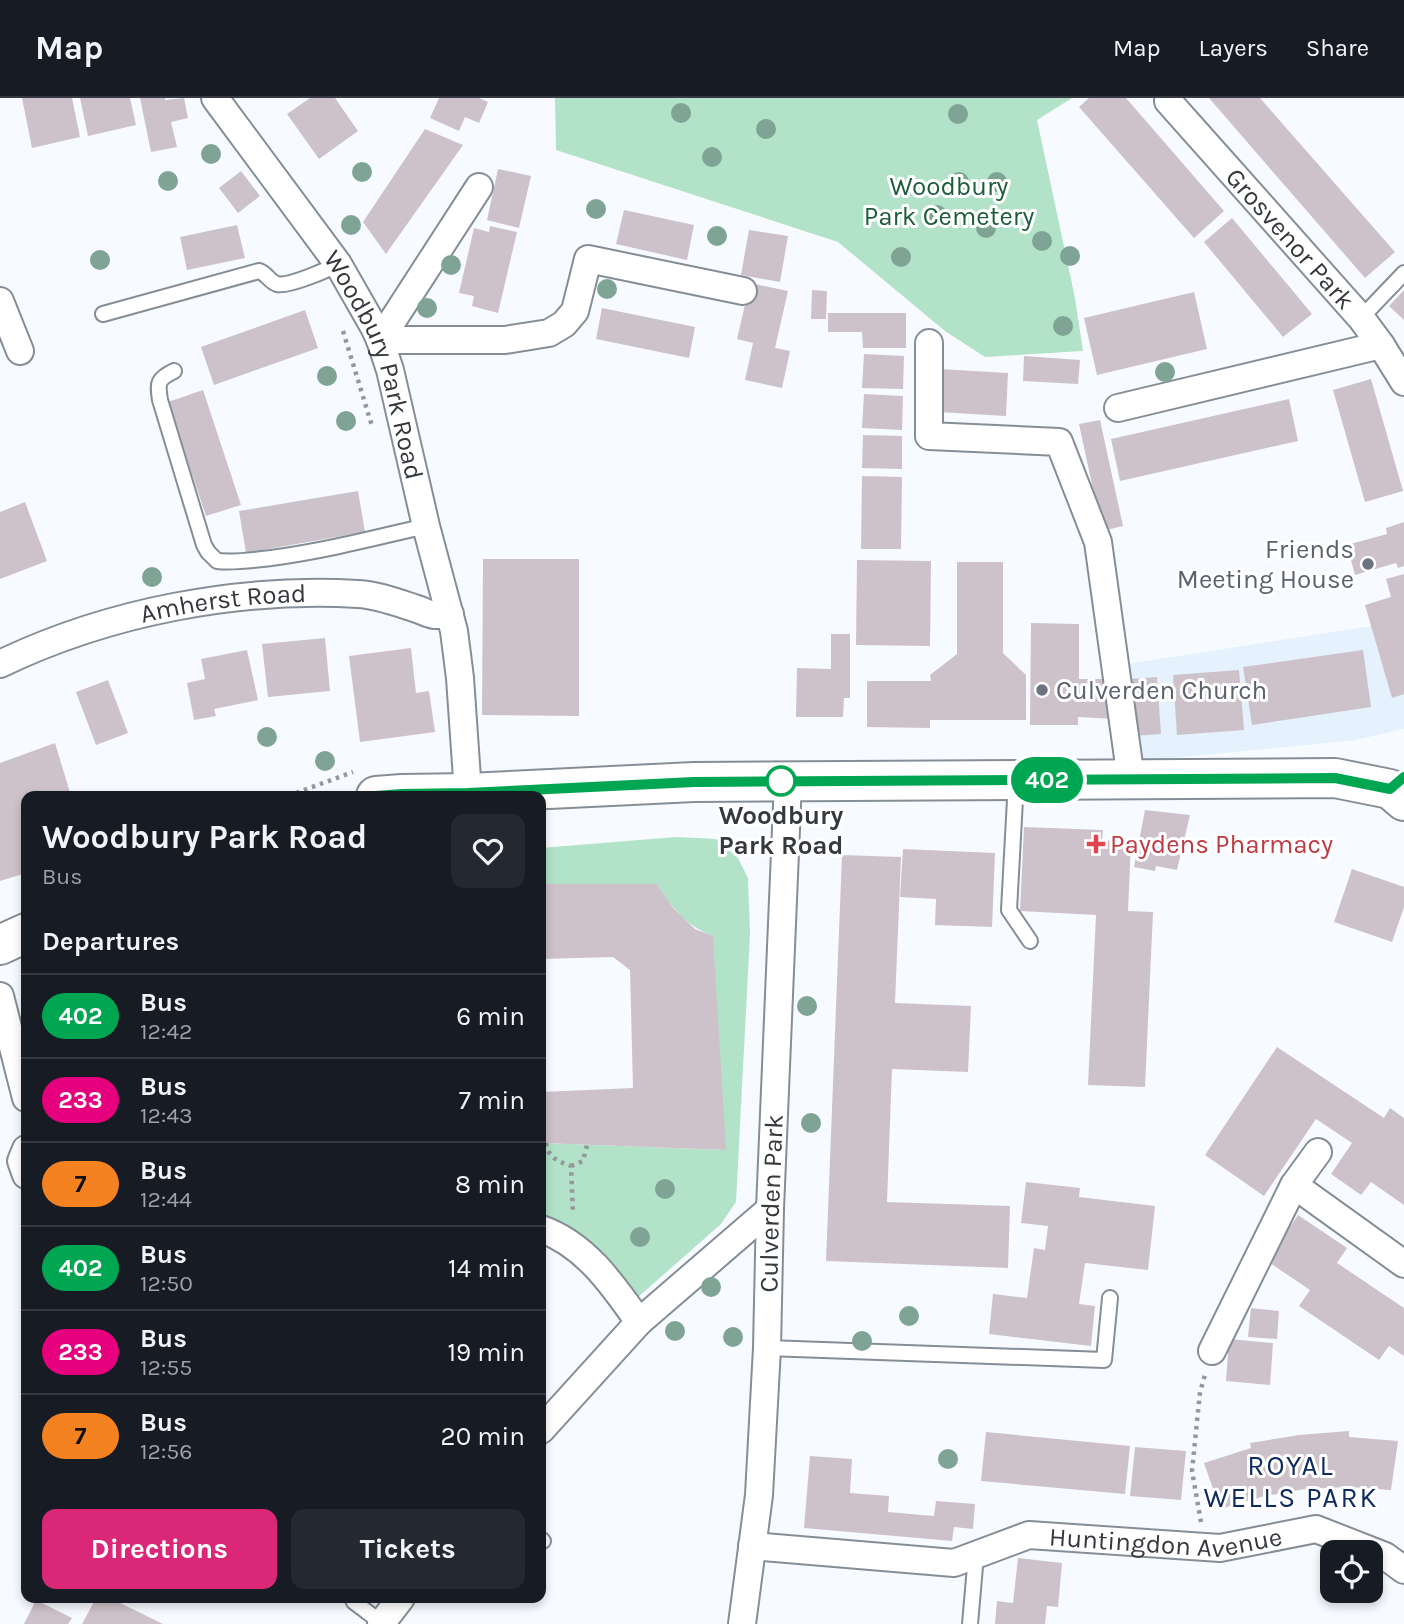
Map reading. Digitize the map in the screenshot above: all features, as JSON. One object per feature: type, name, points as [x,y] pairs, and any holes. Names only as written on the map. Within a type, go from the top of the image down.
[{"type":"highway","points":[[509,791],[694,782],[1335,778],[1397,795]]},
{"type":"highway","points":[[368,783],[393,791]]},
{"type":"highway","points":[[0,944],[21,935]]},
{"type":"street","name":"Woodbury Park Road","points":[[215,98],[338,264],[380,340],[390,370],[426,526],[450,614],[460,678],[468,791]]},
{"type":"street","name":"Grosvenor Park","points":[[1168,101],[1361,317],[1404,382]]},
{"type":"street","points":[[380,340],[479,187]]},
{"type":"street","points":[[380,340],[505,340],[549,333],[564,324],[575,311],[588,259],[743,291]]},
{"type":"street","points":[[0,300],[20,351]]},
{"type":"street","points":[[929,342],[929,436],[1059,442],[1098,542],[1131,779]]},
{"type":"street","points":[[1118,408],[1381,345]]},
{"type":"street","name":"Amherst Road","points":[[0,664],[86,629],[197,603],[263,594],[365,594],[434,615],[450,614]]},
{"type":"street","name":"Culverden Park","points":[[742,1624],[759,1495],[788,781]]},
{"type":"street","points":[[0,996],[21,1074]]},
{"type":"street","points":[[1212,1351],[1294,1185],[1318,1152]]},
{"type":"street","points":[[1294,1185],[1404,1264]]},
{"type":"street","points":[[546,1424],[639,1322],[770,1209]]},
{"type":"street","points":[[546,1231],[570,1243],[607,1277],[639,1322]]},
{"type":"street","name":"Huntingdon Avenue","points":[[752,1546],[954,1563],[1029,1535],[1220,1548],[1316,1529],[1385,1556],[1404,1570]]},
{"type":"street","points":[[382,1623],[397,1603]]},
{"type":"lane","points":[[103,314],[259,271],[275,284],[282,284],[321,273],[338,264]]},
{"type":"lane","points":[[1361,317],[1404,273]]},
{"type":"lane","points":[[174,371],[159,382],[160,400],[204,545],[217,561],[238,562],[327,550],[426,526]]},
{"type":"lane","points":[[1016,780],[1009,910],[1030,941]]},
{"type":"lane","points":[[767,1348],[1104,1360],[1110,1298]]},
{"type":"lane","points":[[970,1624],[976,1555]]},
{"type":"lane","points":[[356,1603],[382,1623]]},
{"type":"path","points":[[342,323],[374,431]]},
{"type":"path","points":[[319,791],[368,783]]},
{"type":"path","points":[[546,1143],[554,1160],[571,1166],[583,1161],[587,1145]]},
{"type":"path","points":[[570,1243],[573,1220],[571,1166]]},
{"type":"path","points":[[1205,1547],[1192,1471],[1200,1392],[1212,1351]]},
{"type":"shaded area","points":[[1404,621],[1404,729],[1355,740],[1132,762],[1114,666]]},
{"type":"green space","name":"Woodbury Park Cemetery","points":[[555,98],[1072,98],[1037,120],[1075,298],[1083,351],[985,357],[945,331],[838,242],[556,150]]},
{"type":"green space","points":[[676,837],[716,839],[738,858],[748,878],[750,934],[736,1202],[721,1224],[637,1298],[546,1225],[546,1143],[725,1150],[712,936],[680,915],[657,884],[546,884],[546,848]]},
{"type":"building","points":[[22,98],[72,98],[80,137],[32,148]]},
{"type":"building","points":[[80,98],[130,98],[136,125],[88,136]]},
{"type":"building","points":[[140,98],[184,98],[188,118],[171,122],[177,147],[151,152]]},
{"type":"building","points":[[310,98],[335,98],[358,131],[319,159],[287,114]]},
{"type":"building","points":[[439,98],[479,98],[488,102],[479,123],[465,117],[459,131],[430,118]]},
{"type":"building","points":[[1089,98],[1126,98],[1224,211],[1194,238],[1079,107]]},
{"type":"building","points":[[1209,98],[1260,98],[1395,252],[1365,278]]},
{"type":"building","points":[[425,129],[463,145],[386,254],[363,222]]},
{"type":"building","points":[[498,169],[531,176],[519,228],[487,220]]},
{"type":"building","points":[[241,171],[260,196],[238,213],[219,188]]},
{"type":"building","points":[[624,210],[694,225],[687,260],[616,244]]},
{"type":"building","points":[[1232,218],[1312,314],[1283,337],[1204,242]]},
{"type":"building","points":[[237,225],[245,258],[187,270],[180,237]]},
{"type":"building","points":[[490,226],[517,232],[498,313],[472,306],[474,296],[459,293],[474,228],[489,232]]},
{"type":"building","points":[[749,230],[788,236],[780,282],[741,275]]},
{"type":"building","points":[[750,283],[788,291],[775,348],[790,351],[782,388],[745,380],[753,343],[737,339]]},
{"type":"building","points":[[812,290],[827,291],[826,319],[811,319]]},
{"type":"building","points":[[1404,290],[1404,320],[1389,306]]},
{"type":"building","points":[[1194,292],[1207,349],[1097,375],[1084,318]]},
{"type":"building","points":[[602,308],[695,327],[689,358],[596,339]]},
{"type":"building","points":[[305,310],[318,348],[214,385],[201,347]]},
{"type":"building","points":[[828,313],[906,313],[906,348],[863,348],[862,332],[828,332]]},
{"type":"building","points":[[864,354],[904,356],[903,389],[862,388]]},
{"type":"building","points":[[1024,356],[1080,360],[1078,384],[1023,381]]},
{"type":"building","points":[[940,369],[1008,373],[1006,416],[938,412]]},
{"type":"building","points":[[1371,379],[1403,491],[1365,502],[1333,390]]},
{"type":"building","points":[[203,390],[241,505],[206,516],[168,402]]},
{"type":"building","points":[[864,394],[903,396],[902,430],[862,428]]},
{"type":"building","points":[[1289,399],[1298,441],[1120,481],[1111,439]]},
{"type":"building","points":[[1100,420],[1123,526],[1102,531],[1079,424]]},
{"type":"building","points":[[863,435],[902,436],[902,469],[862,468]]},
{"type":"building","points":[[862,476],[902,477],[901,549],[861,549]]},
{"type":"building","points":[[358,491],[365,532],[246,553],[239,511]]},
{"type":"building","points":[[25,502],[47,561],[0,579],[0,512]]},
{"type":"building","points":[[1404,522],[1404,566],[1398,568],[1396,563],[1355,575],[1347,545],[1387,534],[1386,528]]},
{"type":"building","points":[[483,559],[579,559],[579,716],[482,715]]},
{"type":"building","points":[[857,560],[931,561],[930,646],[856,645]]},
{"type":"building","points":[[957,562],[1003,562],[1003,653],[1026,675],[1026,720],[930,720],[930,728],[867,727],[867,681],[931,681],[930,675],[957,654]]},
{"type":"building","points":[[1404,574],[1404,694],[1392,698],[1365,605],[1391,597],[1386,579]]},
{"type":"building","points":[[1031,623],[1079,624],[1079,679],[1110,679],[1116,719],[1078,717],[1078,725],[1030,725]]},
{"type":"building","points":[[831,634],[850,634],[850,698],[844,698],[843,717],[796,717],[797,668],[831,669]]},
{"type":"building","points":[[325,638],[330,691],[268,697],[262,644]]},
{"type":"building","points":[[411,648],[416,693],[429,691],[435,732],[360,742],[349,656]]},
{"type":"building","points":[[247,650],[258,700],[214,709],[216,716],[194,720],[187,683],[205,679],[201,659]]},
{"type":"building","points":[[1363,650],[1371,707],[1252,725],[1243,667]]},
{"type":"building","points":[[1239,670],[1244,730],[1177,735],[1173,675]]},
{"type":"building","points":[[1157,677],[1161,734],[1133,736],[1130,679]]},
{"type":"building","points":[[108,680],[128,733],[96,745],[76,692]]},
{"type":"building","points":[[55,743],[69,791],[21,791],[21,875],[0,881],[0,763]]},
{"type":"building","points":[[1145,810],[1190,815],[1177,870],[1156,866],[1155,871],[1134,867]]},
{"type":"building","points":[[1024,827],[1103,830],[1102,840],[1131,842],[1128,911],[1153,912],[1145,1087],[1088,1085],[1096,915],[1020,911]]},
{"type":"building","points":[[903,849],[995,853],[992,927],[935,925],[936,899],[900,897]]},
{"type":"building","points":[[842,855],[901,857],[895,1003],[971,1006],[968,1072],[892,1069],[887,1202],[1010,1206],[1008,1268],[826,1261]]},
{"type":"building","points":[[1352,869],[1404,887],[1404,907],[1392,942],[1334,922]]},
{"type":"building","points":[[546,884],[657,884],[674,909],[695,929],[713,936],[726,1150],[546,1143],[546,1092],[633,1088],[630,970],[613,957],[546,959]]},
{"type":"building","points":[[1277,1047],[1384,1118],[1390,1108],[1404,1118],[1404,1205],[1371,1182],[1361,1195],[1331,1174],[1352,1143],[1316,1119],[1264,1196],[1205,1155]]},
{"type":"building","points":[[1026,1182],[1080,1188],[1079,1197],[1155,1206],[1148,1270],[1085,1263],[1079,1304],[1095,1306],[1091,1346],[989,1334],[993,1294],[1027,1298],[1034,1248],[1045,1250],[1048,1226],[1021,1223]]},
{"type":"building","points":[[1298,1215],[1347,1248],[1337,1263],[1404,1308],[1404,1356],[1389,1346],[1379,1360],[1299,1306],[1310,1290],[1267,1261]]},
{"type":"building","points":[[1251,1308],[1279,1311],[1277,1339],[1248,1337]]},
{"type":"building","points":[[1229,1339],[1273,1343],[1270,1385],[1226,1381]]},
{"type":"building","points":[[1349,1431],[1349,1437],[1398,1441],[1391,1490],[1349,1487],[1305,1489],[1261,1497],[1220,1509],[1204,1463],[1251,1448],[1250,1443]]},
{"type":"building","points":[[986,1432],[1130,1446],[1125,1494],[981,1481]]},
{"type":"building","points":[[1135,1447],[1186,1451],[1181,1500],[1130,1496]]},
{"type":"building","points":[[810,1456],[852,1459],[850,1493],[889,1496],[888,1512],[934,1516],[936,1501],[975,1504],[973,1529],[954,1527],[952,1541],[804,1528]]},
{"type":"building","points":[[1018,1558],[1062,1563],[1058,1607],[1047,1606],[1045,1624],[995,1624],[997,1601],[1013,1603]]},
{"type":"building","points":[[34,1603],[42,1603],[72,1618],[68,1624],[24,1624]]},
{"type":"building","points":[[93,1603],[120,1603],[163,1624],[82,1624]]},
{"type":"bus line","name":"402","points":[[511,791],[694,782],[1335,778],[1390,789],[1404,777]]},
{"type":"place","name":"Friends Meeting House","points":[[1368,564]]},
{"type":"place","name":"Culverden Church","points":[[1042,690]]},
{"type":"place","name":"Woodbury Park Road","points":[[781,781]]},
{"type":"place","name":"Paydens Pharmacy","points":[[1096,844]]},
{"type":"district","name":"ROYAL WELLS PARK","points":[[1291,1481]]}]
